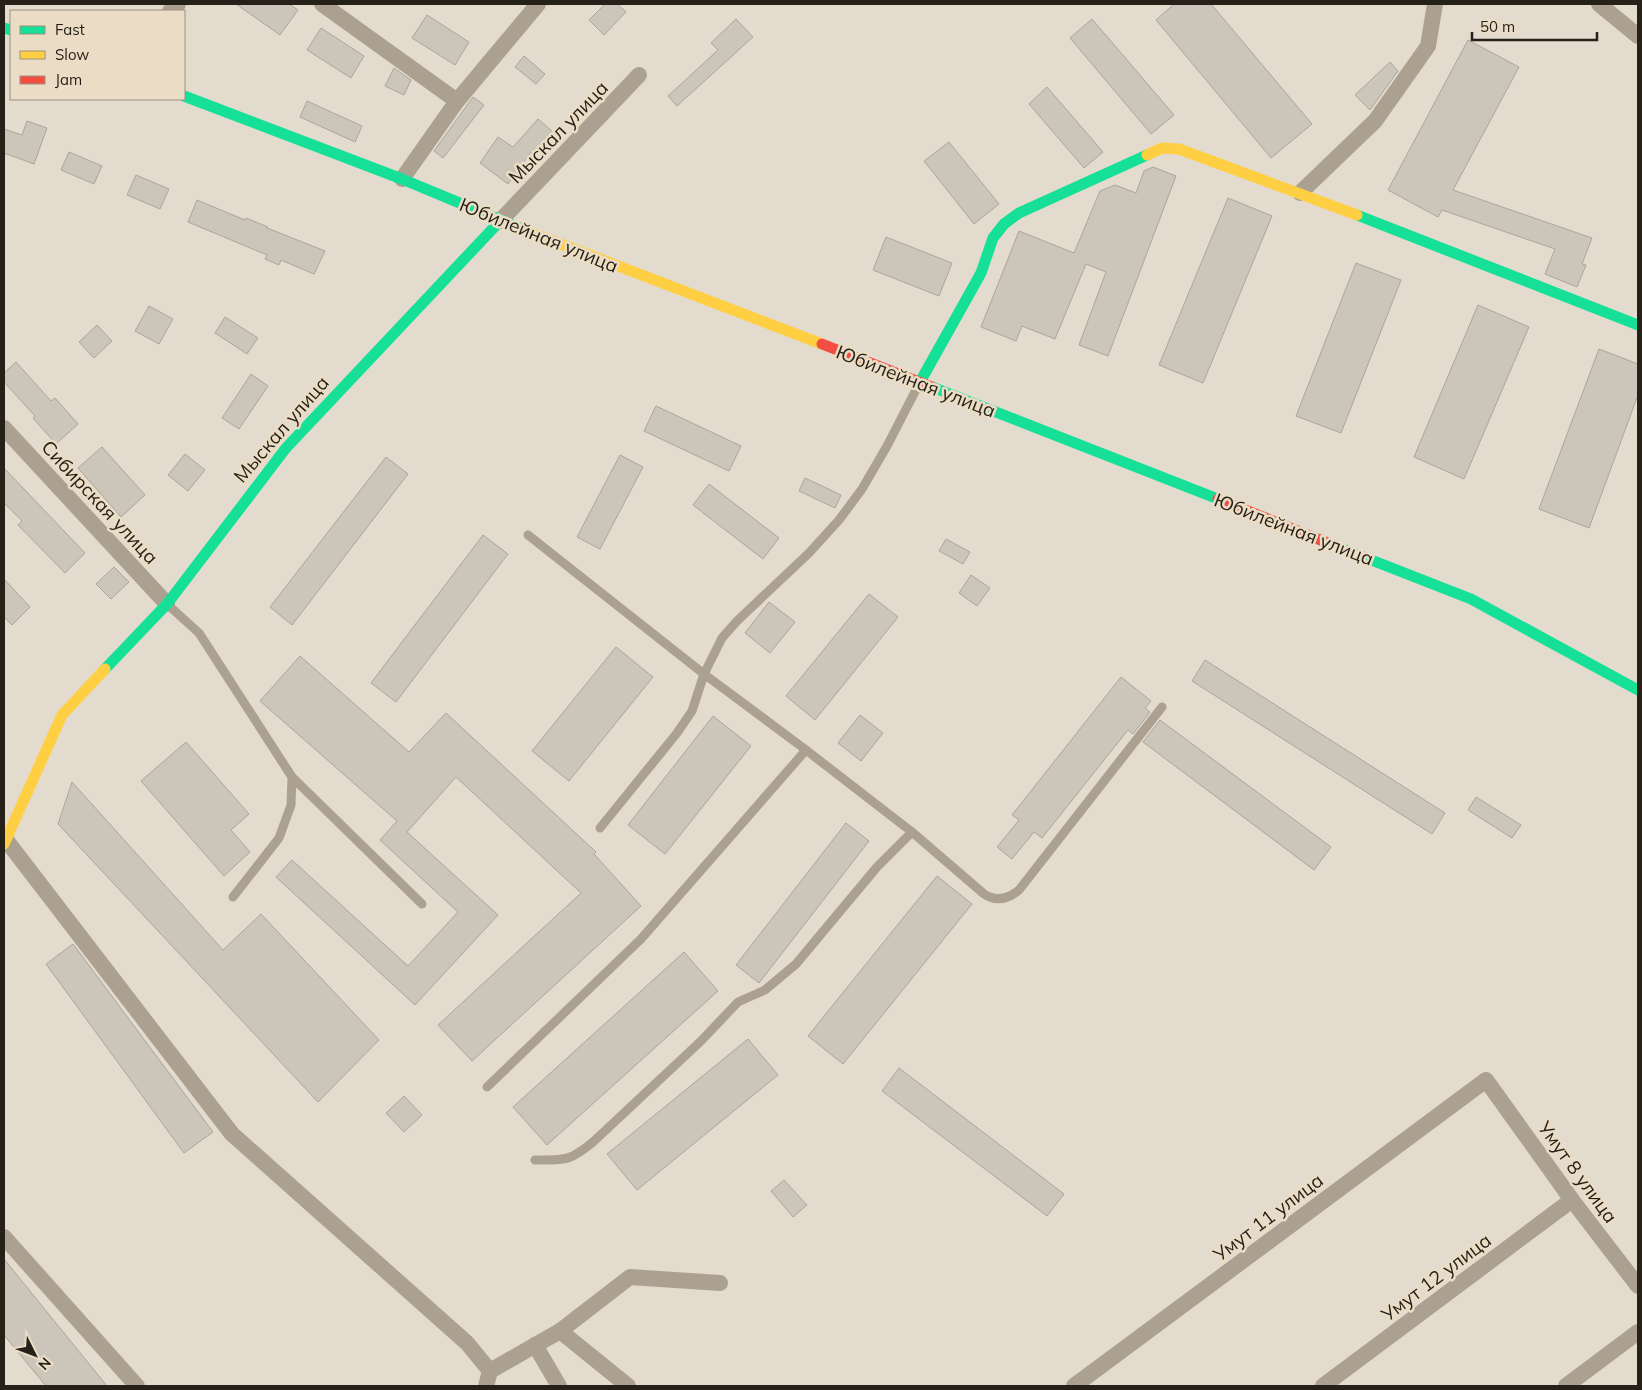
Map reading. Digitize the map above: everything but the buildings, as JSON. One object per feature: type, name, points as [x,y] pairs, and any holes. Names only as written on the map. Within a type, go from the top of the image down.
[{"type":"street","points":[[322,4],[457,101]]},
{"type":"street","points":[[402,179],[457,101],[538,4]]},
{"type":"street","points":[[1300,193],[1375,121],[1386,106],[1428,46],[1435,4]]},
{"type":"street","points":[[1599,4],[1638,36]]},
{"type":"street","name":"Мыскал улица","points":[[5,842],[62,716],[167,604],[286,448],[639,75]]},
{"type":"street","name":"Юбилейная улица","points":[[185,96],[402,179],[500,221],[920,382],[1472,598],[1638,690]]},
{"type":"street","points":[[920,382],[981,273],[993,238],[1004,224],[1019,213],[1162,148],[1179,149],[1300,193],[1638,326]]},
{"type":"street","name":"Сибирская улица","points":[[4,428],[167,604]]},
{"type":"street","points":[[5,842],[232,1134],[467,1343],[488,1378],[535,1344],[560,1331],[630,1277],[720,1284]]},
{"type":"street","name":"Умут 8 улица","points":[[1486,1080],[1572,1200],[1638,1286]]},
{"type":"street","name":"Умут 11 улица","points":[[1074,1386],[1486,1080]]},
{"type":"street","name":"Умут 12 улица","points":[[1323,1386],[1572,1200]]},
{"type":"street","points":[[4,1238],[137,1386]]},
{"type":"street","points":[[560,1331],[628,1386]]},
{"type":"street","points":[[1566,1386],[1638,1332]]},
{"type":"street","points":[[535,1344],[559,1386]]},
{"type":"lane","points":[[600,828],[677,734],[692,711],[704,674],[722,638],[809,553],[839,520],[856,497],[887,446],[920,382]]},
{"type":"lane","points":[[528,535],[704,674],[912,832],[989,897],[995,899],[1012,896],[1019,890],[1162,707]]},
{"type":"lane","points":[[167,604],[199,633],[292,777],[422,904]]},
{"type":"lane","points":[[487,1087],[641,939],[806,750]]},
{"type":"lane","points":[[233,897],[279,838],[291,805],[292,777]]},
{"type":"lane","points":[[535,1160],[567,1159],[577,1155],[593,1142],[701,1041],[738,1002],[765,990],[796,964],[877,867],[912,832]]},
{"type":"traffic: fast","points":[[4,28],[10,30]]},
{"type":"traffic: fast","points":[[185,96],[402,179],[527,231]]},
{"type":"traffic: fast","points":[[920,382],[981,273],[993,238],[1004,224],[1019,213],[1147,155]]},
{"type":"traffic: fast","points":[[1357,215],[1638,325]]},
{"type":"traffic: fast","points":[[105,669],[167,604],[286,448],[500,221]]},
{"type":"traffic: fast","points":[[932,387],[1218,499]]},
{"type":"traffic: fast","points":[[1333,545],[1471,599],[1638,690]]},
{"type":"traffic: slow","points":[[1147,155],[1162,148],[1179,149],[1357,215]]},
{"type":"traffic: slow","points":[[527,231],[822,344]]},
{"type":"traffic: slow","points":[[4,844],[62,715],[105,669]]},
{"type":"traffic: jam","points":[[822,344],[932,387]]},
{"type":"traffic: jam","points":[[1218,499],[1333,545]]}]
